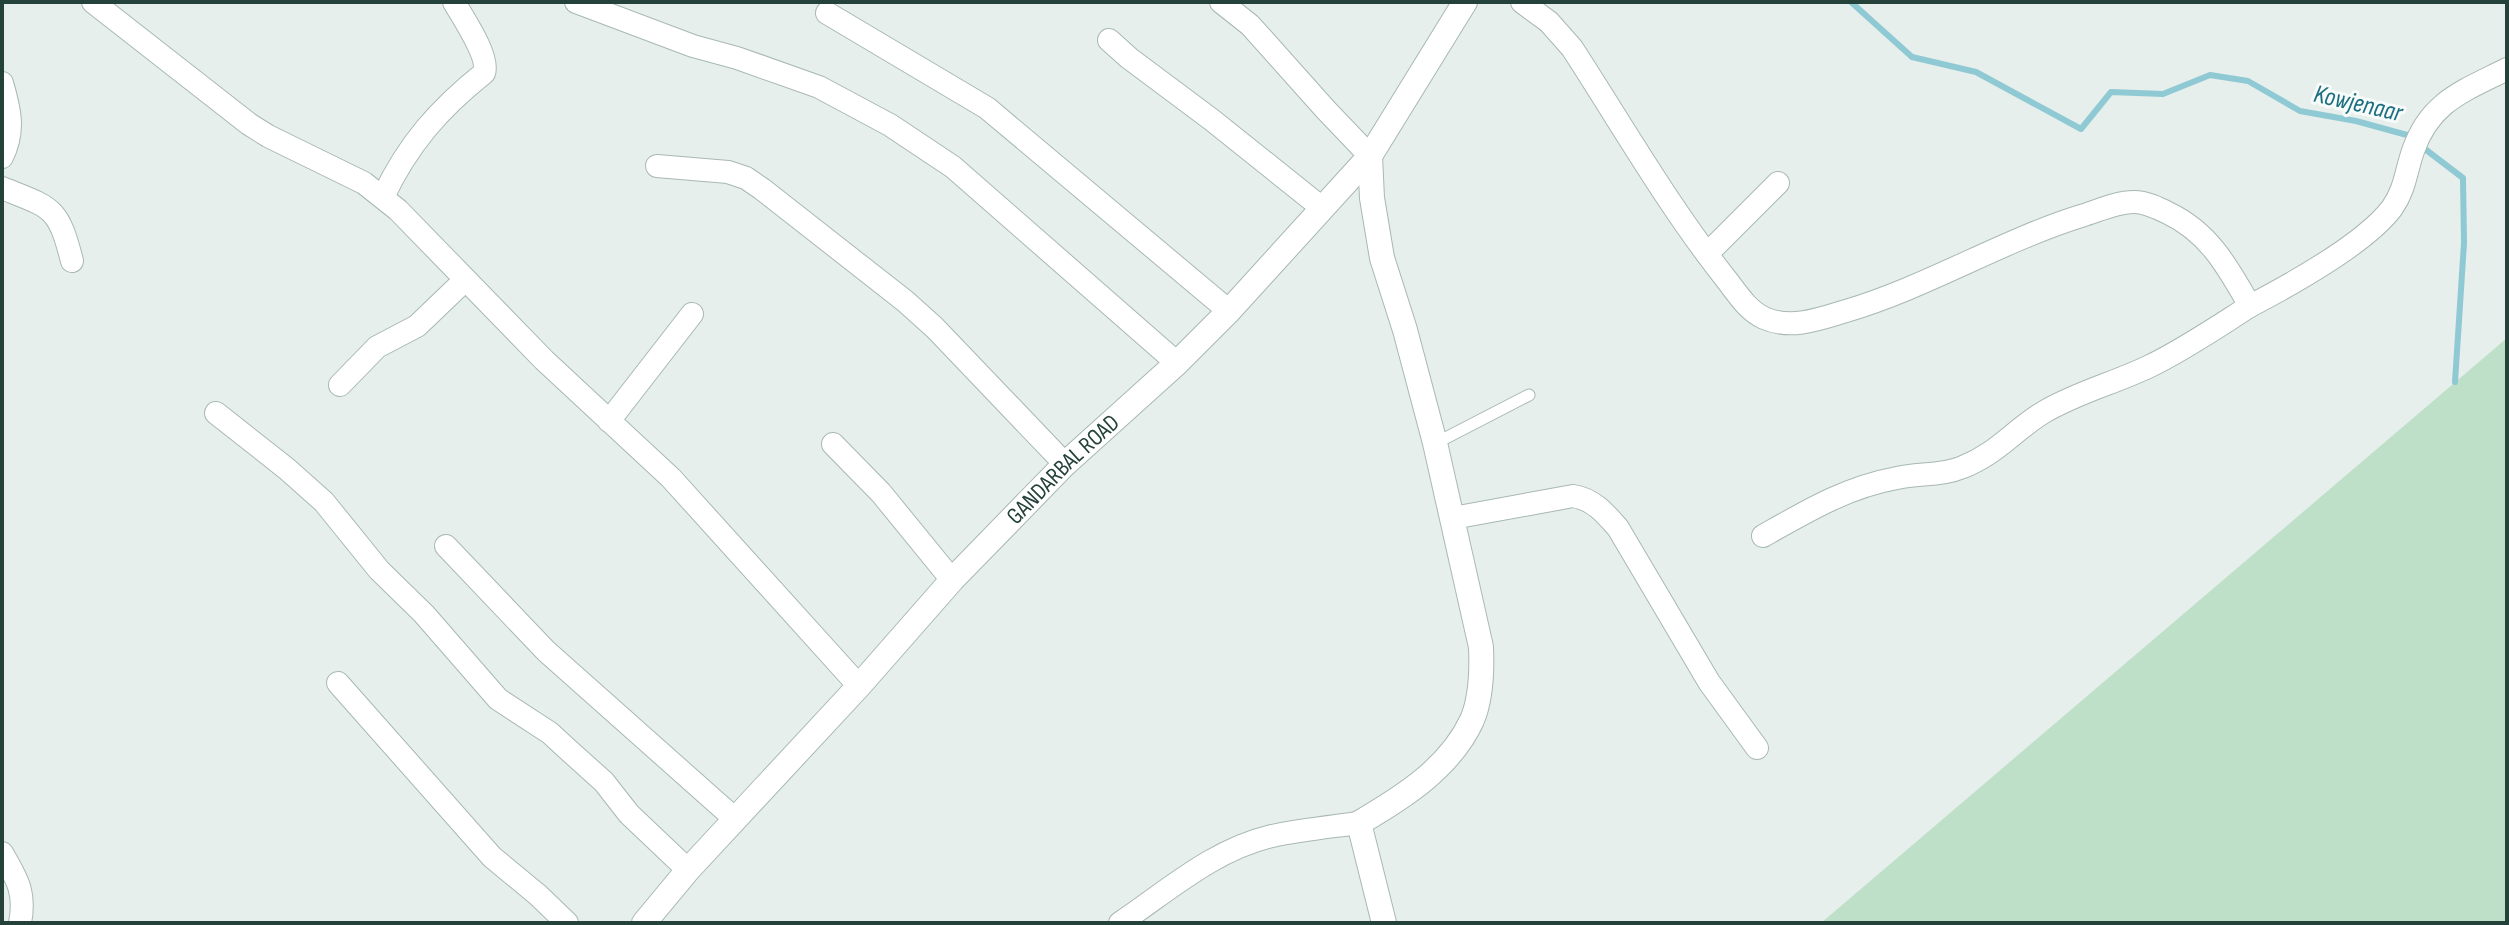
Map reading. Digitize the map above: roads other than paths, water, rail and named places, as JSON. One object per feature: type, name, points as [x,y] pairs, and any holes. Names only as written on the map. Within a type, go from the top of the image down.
[{"type":"street","points":[[93,2],[249,124],[364,183],[383,197],[544,360],[671,478],[859,686]]},
{"type":"street","points":[[383,197],[395,170],[428,124],[484,73],[483,56],[454,2]]},
{"type":"street","points":[[576,2],[693,46],[819,87],[890,125],[953,167],[1177,363]]},
{"type":"street","points":[[1123,922],[1178,881],[1236,849],[1271,836],[1359,823],[1400,800],[1461,739],[1473,717],[1482,673],[1481,647],[1435,443],[1382,258],[1372,198],[1370,156],[1250,25],[1221,2]]},
{"type":"street","name":"GANDARBAL ROAD","points":[[644,923],[688,870],[859,686],[952,580],[1065,464],[1177,363],[1229,311],[1370,156],[1465,2]]},
{"type":"street","points":[[1522,2],[1549,22],[1572,48],[1707,254],[1750,309],[1765,318],[1782,323],[1808,323],[1865,305],[2055,224],[2110,206],[2134,202],[2155,207],[2198,231],[2221,255],[2250,306]]},
{"type":"street","points":[[827,13],[987,108],[1229,311]]},
{"type":"street","points":[[1109,40],[1322,208]]},
{"type":"street","points":[[1763,536],[1824,501],[1855,489],[1897,477],[1953,471],[1978,461],[1997,450],[2041,414],[2149,366],[2292,284],[2339,253],[2390,210],[2401,192],[2427,120],[2458,94],[2507,69]]},
{"type":"street","points":[[2,83],[12,126],[2,157]]},
{"type":"street","points":[[657,166],[728,172],[746,178],[762,189],[935,328],[1065,464]]},
{"type":"street","points":[[1707,254],[1778,183]]},
{"type":"street","points":[[2,188],[40,203],[54,214],[63,227],[72,261]]},
{"type":"street","points":[[340,385],[377,347],[417,326],[465,280]]},
{"type":"street","points":[[609,421],[692,314]]},
{"type":"street","points":[[216,413],[324,502],[379,570],[424,614],[498,699],[550,733],[579,759],[604,782],[629,814],[688,870]]},
{"type":"street","points":[[833,444],[881,493],[952,580]]},
{"type":"street","points":[[1453,518],[1573,496],[1591,502],[1605,512],[1618,528],[1709,682],[1757,748]]},
{"type":"street","points":[[446,546],[546,651],[735,819]]},
{"type":"street","points":[[338,683],[492,857],[567,923]]},
{"type":"street","points":[[1359,823],[1384,923]]},
{"type":"street","points":[[2,853],[20,887],[23,909],[20,923]]},
{"type":"lane","points":[[1435,443],[1529,395]]},
{"type":"waterway","name":"Kowjenaar","points":[[1851,2],[1912,57],[1976,72],[2081,129],[2111,92],[2163,94],[2210,75],[2248,81],[2300,111],[2356,121],[2412,139]]},
{"type":"waterway","name":"Kowjenaar","points":[[2421,146],[2463,178],[2464,243],[2455,382]]}]
